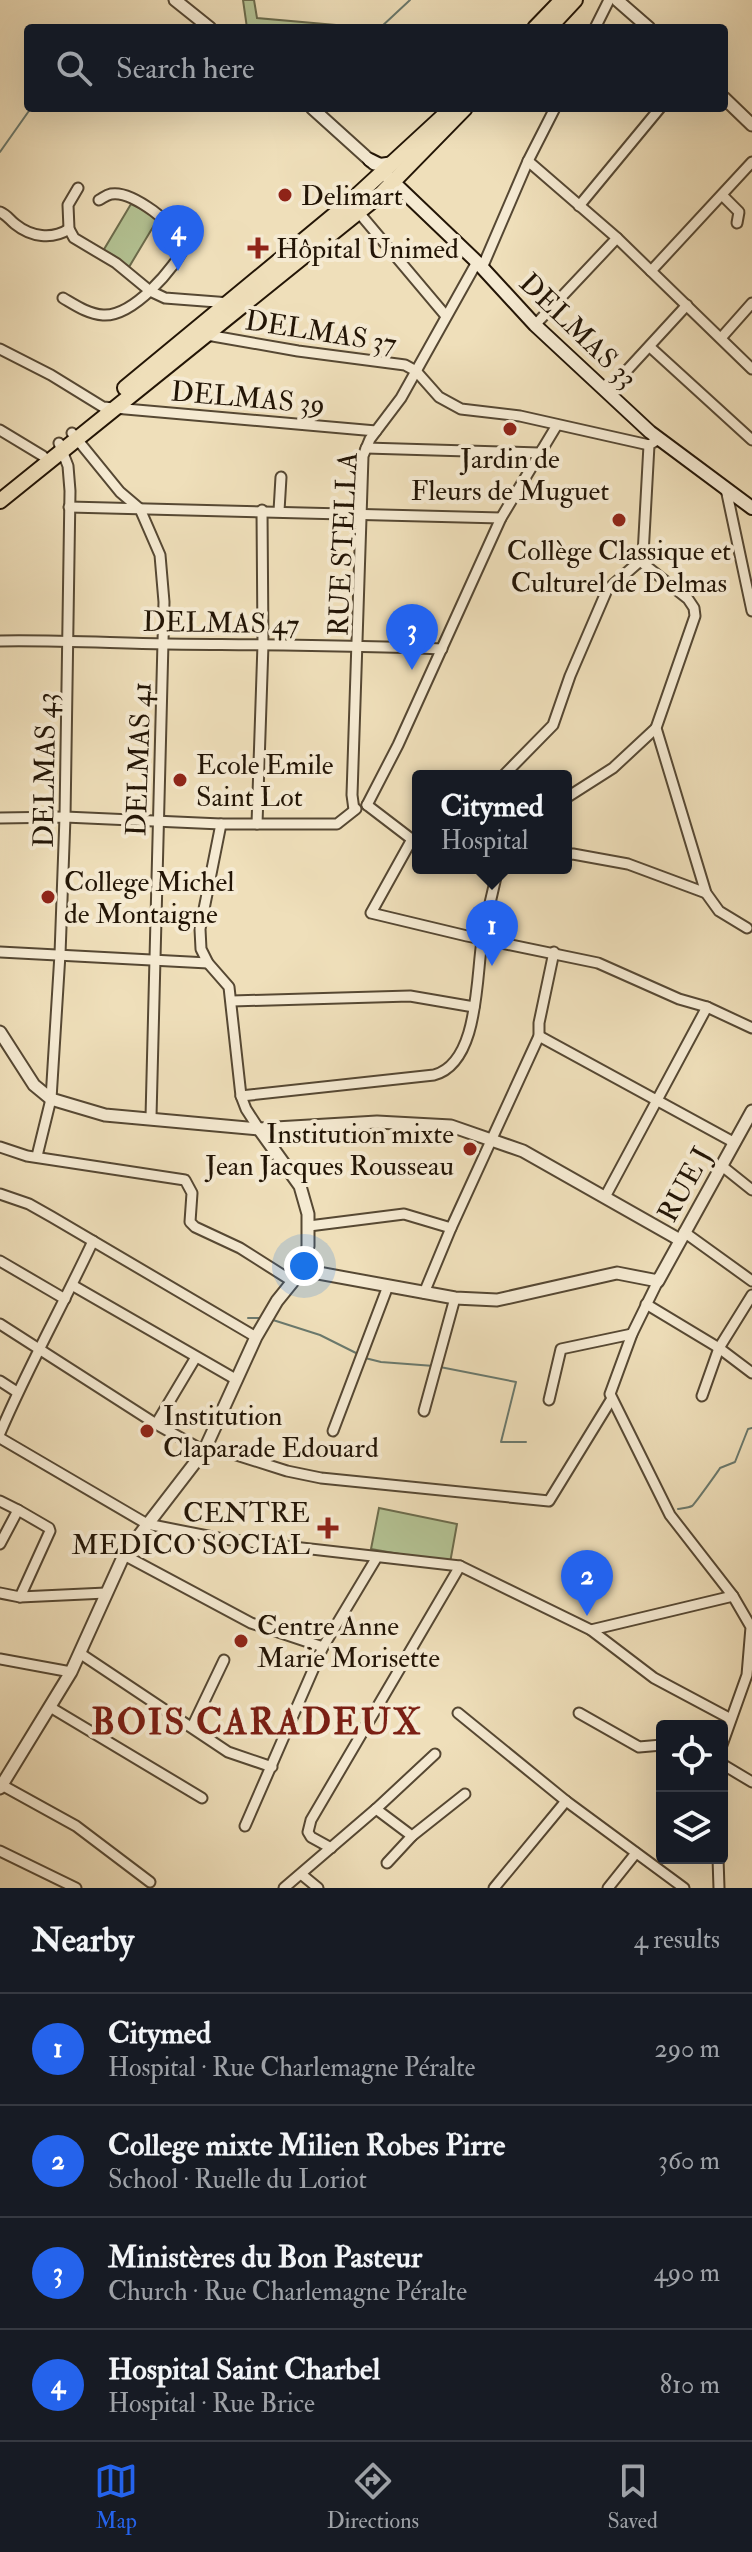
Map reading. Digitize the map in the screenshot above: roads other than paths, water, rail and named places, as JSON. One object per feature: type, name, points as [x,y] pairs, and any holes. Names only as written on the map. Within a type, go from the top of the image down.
[{"type":"main road","points":[[539,24],[562,0]]},
{"type":"main road","points":[[553,24],[575,0]]},
{"type":"main road","points":[[386,178],[448,112]]},
{"type":"main road","points":[[0,501],[109,407],[354,207],[460,112]]},
{"type":"main road","points":[[370,160],[380,165],[386,178]]},
{"type":"main road","points":[[370,160],[386,178]]},
{"type":"main road","name":"DELMAS 33","points":[[386,178],[395,191],[409,197],[539,320],[654,442],[752,508]]},
{"type":"main road","points":[[204,330],[230,303],[354,207]]},
{"type":"main road","points":[[0,489],[43,456],[61,447]]},
{"type":"street","points":[[175,0],[205,24]]},
{"type":"street","points":[[597,24],[609,0]]},
{"type":"street","points":[[617,0],[644,24]]},
{"type":"street","points":[[728,102],[752,125]]},
{"type":"street","points":[[316,112],[370,160]]},
{"type":"street","name":"RUE STELLA","points":[[354,810],[360,513],[366,448],[401,398],[446,316],[480,265],[553,112]]},
{"type":"street","points":[[579,206],[657,112]]},
{"type":"street","points":[[528,161],[617,238],[752,369]]},
{"type":"street","points":[[651,271],[752,162]]},
{"type":"street","points":[[78,188],[68,205],[69,229],[74,238],[116,263],[150,291],[165,298],[230,303]]},
{"type":"street","points":[[63,298],[86,311],[102,315],[119,310],[150,291],[178,262],[186,244],[178,230],[163,216],[125,196],[112,194],[99,200]]},
{"type":"street","points":[[722,195],[739,212],[737,223]]},
{"type":"street","points":[[354,207],[446,316]]},
{"type":"street","points":[[0,212],[35,234],[55,236],[69,229]]},
{"type":"street","points":[[539,320],[617,238]]},
{"type":"street","points":[[721,338],[752,303]]},
{"type":"street","points":[[607,392],[687,305]]},
{"type":"street","name":"DELMAS 37","points":[[204,330],[298,351],[405,365],[416,371],[439,397],[453,406],[654,442]]},
{"type":"street","points":[[650,347],[752,440]]},
{"type":"street","points":[[0,349],[109,407]]},
{"type":"street","name":"DELMAS 39","points":[[109,407],[376,431]]},
{"type":"street","points":[[0,818],[337,824],[354,810],[367,805],[398,745],[501,518],[557,425]]},
{"type":"street","points":[[0,430],[43,456]]},
{"type":"street","name":"DELMAS 41","points":[[75,436],[120,492],[140,509],[160,555],[164,602],[151,1117]]},
{"type":"street","points":[[509,770],[553,725],[570,676],[607,590],[643,555],[654,442]]},
{"type":"street","name":"DELMAS 43","points":[[37,1156],[51,1099],[65,817],[69,475],[61,447]]},
{"type":"street","points":[[366,448],[539,453]]},
{"type":"street","points":[[279,511],[281,477]]},
{"type":"street","points":[[726,489],[752,611]]},
{"type":"street","points":[[69,507],[501,518]]},
{"type":"street","points":[[257,824],[263,644],[262,510]]},
{"type":"street","points":[[572,794],[613,768],[656,728],[695,616],[688,599],[640,561]]},
{"type":"street","name":"DELMAS 47","points":[[0,641],[442,649]]},
{"type":"street","points":[[656,728],[706,893],[719,911],[747,928]]},
{"type":"street","points":[[367,805],[412,841]]},
{"type":"street","points":[[150,1882],[76,1826],[1,1786],[81,1654],[124,1555],[204,1451],[256,1337],[302,1270],[308,1246],[308,1214],[300,1186],[259,1129],[241,1096],[229,987],[208,963],[201,949],[200,929],[221,824]]},
{"type":"street","points":[[412,846],[371,913],[598,963],[752,1028]]},
{"type":"street","points":[[572,854],[628,864],[706,893]]},
{"type":"street","points":[[241,1096],[442,1073],[448,1069],[473,1024],[482,938],[497,874]]},
{"type":"street","points":[[0,952],[208,963]]},
{"type":"street","points":[[424,1293],[539,1036],[554,952]]},
{"type":"street","points":[[232,1001],[410,996],[474,1007]]},
{"type":"street","points":[[605,1197],[707,1007]]},
{"type":"street","points":[[0,1032],[34,1085],[51,1099],[105,1115],[259,1129],[377,1122],[451,1126],[523,1151],[682,1236],[752,1281]]},
{"type":"street","points":[[539,1036],[735,1143]]},
{"type":"street","name":"RUE J","points":[[658,1281],[752,1111]]},
{"type":"street","points":[[1,1150],[185,1180],[192,1193],[188,1215],[195,1227],[240,1248],[292,1281]]},
{"type":"street","points":[[722,1166],[752,1190]]},
{"type":"street","points":[[0,1194],[29,1204],[256,1337]]},
{"type":"street","points":[[309,1226],[404,1214],[451,1228]]},
{"type":"street","points":[[93,1241],[17,1392],[0,1436],[147,1524],[223,1539],[460,1566],[591,1630],[654,1678],[729,1718]]},
{"type":"street","points":[[0,1261],[65,1299]]},
{"type":"street","points":[[227,1452],[321,1478],[549,1501],[611,1400],[612,1383],[658,1281],[617,1273],[497,1300],[455,1298],[302,1270]]},
{"type":"street","points":[[72,1285],[237,1380]]},
{"type":"street","points":[[333,1431],[388,1286]]},
{"type":"street","points":[[702,1396],[719,1348],[752,1295]]},
{"type":"street","points":[[424,1411],[455,1298]]},
{"type":"street","points":[[646,1304],[719,1348],[752,1373]]},
{"type":"street","points":[[0,1324],[156,1424],[204,1451]]},
{"type":"street","points":[[549,1400],[561,1349],[632,1334]]},
{"type":"street","points":[[156,1424],[196,1357]]},
{"type":"street","points":[[0,1381],[17,1392]]},
{"type":"street","points":[[611,1400],[670,1515],[733,1596],[751,1627],[747,1675],[728,1722]]},
{"type":"street","points":[[0,1501],[49,1528],[49,1536],[20,1597]]},
{"type":"street","points":[[0,1544],[18,1510]]},
{"type":"street","points":[[124,1555],[251,1623],[323,1647]]},
{"type":"street","points":[[245,1826],[323,1647],[377,1557]]},
{"type":"street","points":[[331,1848],[311,1837],[308,1832],[311,1820],[460,1566]]},
{"type":"street","points":[[0,1593],[20,1597],[106,1593]]},
{"type":"street","points":[[591,1630],[733,1596]]},
{"type":"street","points":[[81,1654],[228,1752],[272,1767]]},
{"type":"street","points":[[0,1659],[71,1672]]},
{"type":"street","points":[[192,1727],[224,1660]]},
{"type":"street","points":[[50,1707],[202,1798]]},
{"type":"street","points":[[458,1713],[566,1801],[684,1888]]},
{"type":"street","points":[[579,1713],[639,1747],[656,1746]]},
{"type":"street","points":[[284,1888],[435,1754]]},
{"type":"street","points":[[728,1768],[752,1782]]},
{"type":"street","points":[[387,1863],[412,1836],[465,1794]]},
{"type":"street","points":[[494,1888],[566,1801]]},
{"type":"street","points":[[376,1809],[412,1836]]},
{"type":"street","points":[[0,1851],[76,1888]]},
{"type":"street","points":[[608,1888],[636,1853]]},
{"type":"street","points":[[718,1864],[719,1888]]},
{"type":"street","points":[[301,1874],[318,1888]]},
{"type":"waterway","points":[[384,24],[410,0]]},
{"type":"waterway","points":[[0,152],[28,112]]},
{"type":"waterway","points":[[248,1318],[263,1318]]},
{"type":"waterway","points":[[273,1320],[320,1335],[360,1355]]},
{"type":"waterway","points":[[365,1358],[434,1366]]},
{"type":"waterway","points":[[440,1367],[516,1382],[501,1442],[526,1442]]},
{"type":"waterway","points":[[678,1509],[692,1506],[720,1468],[735,1462],[748,1429],[752,1428]]},
{"type":"place","name":"Delimart","points":[[285,195]]},
{"type":"place","name":"Hôpital Unimed","points":[[258,248]]},
{"type":"place","name":"Hospital Saint Charbel","points":[[178,271]]},
{"type":"place","name":"Jardin de Fleurs de Muguet","points":[[510,429]]},
{"type":"place","name":"Collège Classique et Culturel de Delmas","points":[[619,520]]},
{"type":"place","name":"Ministères du Bon Pasteur","points":[[412,670]]},
{"type":"place","name":"Ecole Emile Saint Lot","points":[[180,780]]},
{"type":"place","name":"College Michel de Montaigne","points":[[48,897]]},
{"type":"place","name":"Citymed","points":[[492,966]]},
{"type":"place","name":"Institution mixte Jean Jacques Rousseau","points":[[470,1149]]},
{"type":"place","name":"Institution Claparade Edouard","points":[[147,1431]]},
{"type":"place","name":"CENTRE MEDICO SOCIAL","points":[[328,1528]]},
{"type":"place","name":"College mixte Milien Robes Pirre","points":[[587,1616]]},
{"type":"place","name":"Centre Anne Marie Morisette","points":[[241,1641]]},
{"type":"district","name":"BOIS CARADEUX","points":[[257,1721]]}]
